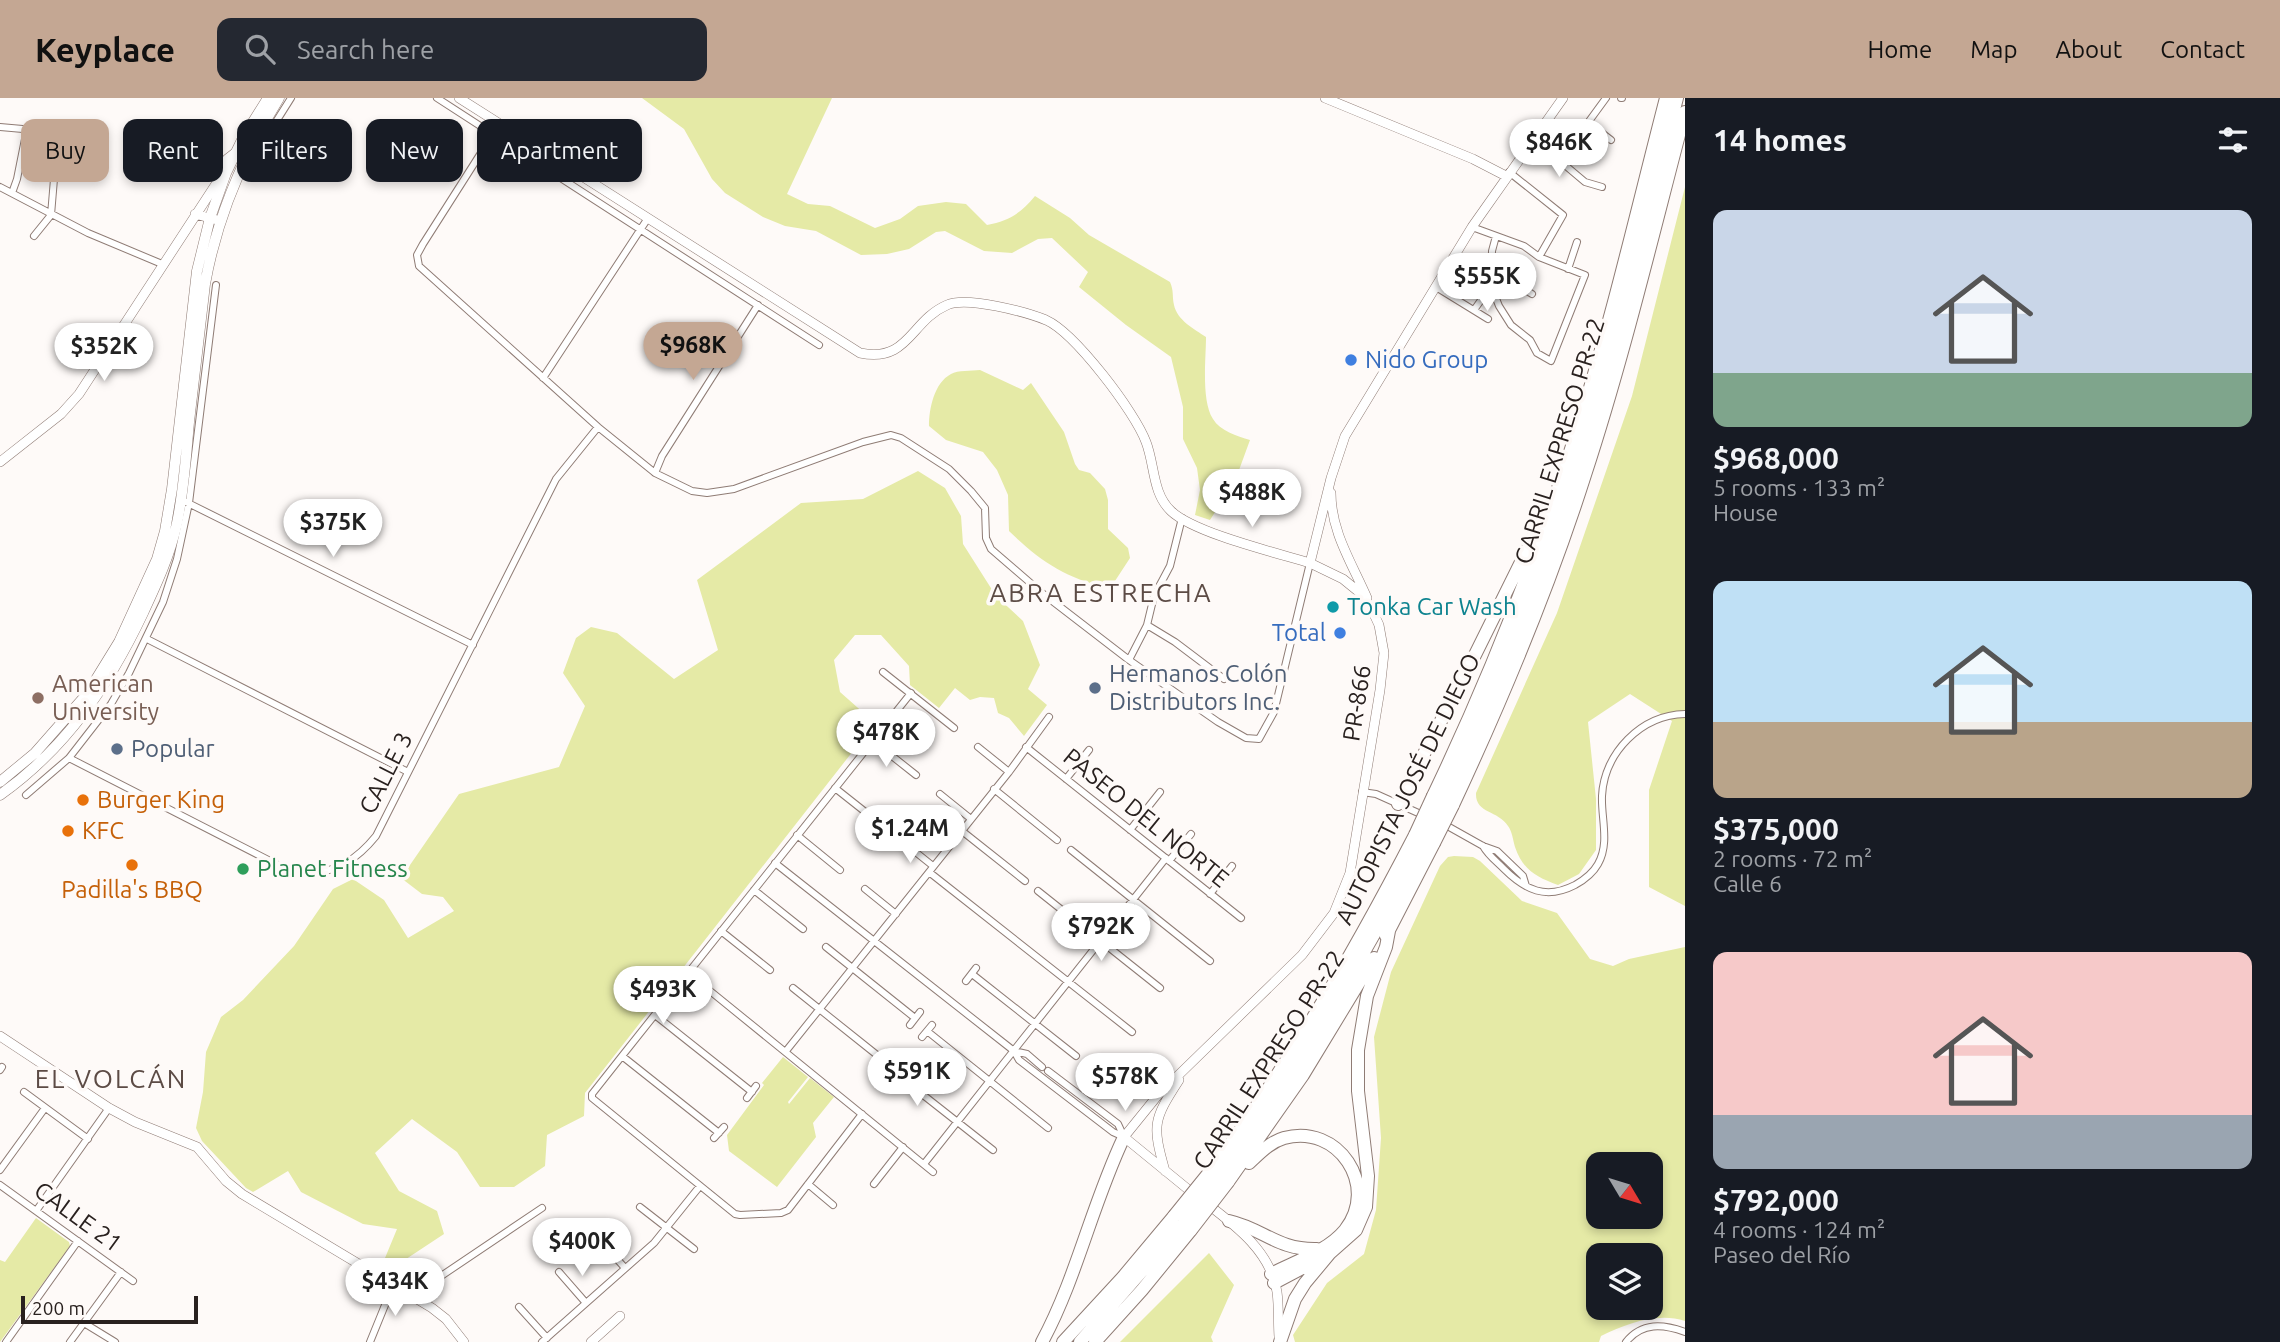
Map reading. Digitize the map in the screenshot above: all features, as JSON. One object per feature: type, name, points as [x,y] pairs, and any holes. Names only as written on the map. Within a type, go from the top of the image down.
[{"type":"highway","name":"AUTOPISTA JOSÉ DE DIEGO","points":[[1095,1342],[1142,1290],[1183,1223],[1224,1175],[1368,924],[1425,839],[1443,801],[1550,511],[1581,418],[1666,98]]},
{"type":"highway","name":"CARRIL EXPRESO PR-22","points":[[1443,801],[1515,640],[1576,471],[1618,328],[1677,98]]},
{"type":"highway","name":"AUTOPISTA JOSÉ DE DIEGO","points":[[1063,1342],[1124,1277],[1183,1223],[1224,1175],[1303,1075],[1389,930],[1443,801],[1521,653],[1586,474],[1685,112]]},
{"type":"highway","points":[[1398,804],[1535,534],[1550,511]]},
{"type":"highway","points":[[1272,1278],[1325,1251],[1356,1230],[1366,1208],[1368,1177],[1358,1091],[1358,1050],[1367,996],[1389,930]]},
{"type":"highway","points":[[1042,1342],[1067,1289],[1112,1162],[1124,1137]]},
{"type":"highway","points":[[1224,1175],[1284,1138],[1311,1138],[1326,1143],[1342,1152],[1352,1166],[1357,1181],[1356,1208],[1345,1229],[1325,1251],[1299,1293],[1280,1342]]},
{"type":"highway","points":[[1229,1221],[1249,1226],[1280,1244],[1325,1251]]},
{"type":"highway","points":[[1080,1342],[1183,1223]]},
{"type":"main road","points":[[256,117],[260,98]]},
{"type":"main road","points":[[0,782],[35,753],[87,694],[107,663],[157,559],[165,531],[180,499],[194,287],[236,152],[268,98]]},
{"type":"main road","points":[[0,795],[56,748],[84,715],[112,674],[166,561],[180,499],[215,219],[229,196],[250,147],[279,98]]},
{"type":"street","points":[[229,196],[291,98]]},
{"type":"street","points":[[437,98],[477,124]]},
{"type":"street","points":[[459,98],[860,353],[876,356],[902,346],[930,314],[950,303],[965,302],[1005,309],[1046,320],[1063,330],[1081,347],[1135,421],[1146,442],[1158,491],[1172,512],[1182,518],[1170,566],[1154,596],[1147,625],[1129,660]]},
{"type":"street","points":[[1325,98],[1508,174],[1563,215],[1539,257]]},
{"type":"street","points":[[477,159],[418,255],[419,266],[598,427],[655,473],[692,491],[707,493],[734,489],[863,442],[891,435],[901,438],[949,469],[971,491],[985,508],[986,538],[991,549],[1042,593],[1129,660],[1218,723],[1246,738],[1259,739],[1274,712],[1332,476],[1345,436],[1472,227],[1563,98]]},
{"type":"street","points":[[1560,161],[1606,98]]},
{"type":"street","points":[[1589,123],[1611,140]]},
{"type":"street","points":[[0,127],[21,129]]},
{"type":"street","points":[[1534,139],[1585,182],[1602,187]]},
{"type":"street","points":[[0,462],[61,414],[79,394],[216,184],[227,159],[236,152]]},
{"type":"street","points":[[12,193],[21,162]]},
{"type":"street","points":[[34,236],[51,214],[54,182]]},
{"type":"street","points":[[567,182],[820,345]]},
{"type":"street","points":[[0,187],[88,233],[162,264]]},
{"type":"street","points":[[195,214],[215,219]]},
{"type":"street","points":[[543,378],[648,218]]},
{"type":"street","points":[[1472,227],[1524,246],[1539,257],[1585,275],[1551,361],[1537,353],[1530,340],[1511,325],[1499,306],[1491,286],[1492,251],[1496,236]]},
{"type":"street","points":[[1568,269],[1577,242]]},
{"type":"street","points":[[1492,269],[1532,294]]},
{"type":"street","points":[[26,795],[69,758],[111,704],[163,601],[177,559],[180,499],[216,285]]},
{"type":"street","points":[[1474,310],[1491,286]]},
{"type":"street","points":[[1436,288],[1488,319]]},
{"type":"street","points":[[655,473],[662,456],[758,305]]},
{"type":"street","points":[[202,310],[212,319]]},
{"type":"street","name":"CALLE 3","points":[[69,758],[280,866],[308,873],[337,869],[363,852],[376,836],[556,478],[598,427]]},
{"type":"street","points":[[1332,476],[1331,509],[1339,538],[1373,612]]},
{"type":"street","points":[[180,499],[472,645]]},
{"type":"street","name":"PR-866","points":[[1124,1137],[1158,1095],[1302,954],[1334,913],[1350,873],[1384,653],[1379,625],[1373,612],[1359,592],[1343,579],[1310,564],[1193,526],[1182,518]]},
{"type":"street","points":[[1147,625],[1175,642],[1224,679]]},
{"type":"street","points":[[146,639],[408,772]]},
{"type":"street","points":[[883,672],[954,728]]},
{"type":"street","points":[[862,1114],[788,1210],[781,1213],[740,1215],[735,1214],[592,1098],[592,1094],[911,694]]},
{"type":"street","points":[[1362,792],[1376,794],[1457,830],[1482,846],[1518,882],[1548,894],[1569,888],[1598,865],[1604,848],[1602,795],[1605,776],[1613,757],[1629,737],[1644,726],[1685,714]]},
{"type":"street","points":[[786,1051],[1009,772],[1049,716]]},
{"type":"street","points":[[873,741],[916,775]]},
{"type":"street","points":[[978,747],[1009,772]]},
{"type":"street","name":"PASEO DEL NORTE","points":[[1026,747],[1241,918]]},
{"type":"street","points":[[1066,779],[1089,750]]},
{"type":"street","points":[[835,788],[878,822]]},
{"type":"street","points":[[994,789],[1057,840]]},
{"type":"street","points":[[1130,830],[1160,792]]},
{"type":"street","points":[[940,794],[971,819]]},
{"type":"street","points":[[962,831],[1025,881]]},
{"type":"street","points":[[924,1164],[1134,900],[1191,834]]},
{"type":"street","points":[[797,835],[841,870]]},
{"type":"street","points":[[903,842],[931,869],[1132,1032]]},
{"type":"street","points":[[1071,850],[1210,961]]},
{"type":"street","points":[[775,863],[1014,1051],[1020,1060],[1072,1101],[1113,1132],[1124,1137],[1251,1241],[1262,1256],[1272,1278],[1280,1342]]},
{"type":"street","points":[[1210,894],[1232,866]]},
{"type":"street","points":[[864,889],[896,914]]},
{"type":"street","points":[[754,890],[803,929]]},
{"type":"street","points":[[1038,891],[1160,988]]},
{"type":"street","points":[[721,931],[770,970]]},
{"type":"street","points":[[825,947],[915,1018]]},
{"type":"street","points":[[966,981],[974,971],[1076,1056]]},
{"type":"street","points":[[688,973],[933,1172]]},
{"type":"street","points":[[793,988],[885,1056],[877,1066]]},
{"type":"street","points":[[655,1015],[752,1092]]},
{"type":"street","points":[[927,1031],[1048,1128]]},
{"type":"street","points":[[0,1036],[109,1108],[135,1122],[198,1147],[226,1181],[243,1194],[413,1295],[446,1320],[464,1342]]},
{"type":"street","points":[[1014,1051],[1027,1054],[1118,1124],[1124,1137]]},
{"type":"street","points":[[622,1056],[719,1133]]},
{"type":"street","points":[[1166,1172],[1155,1136],[1157,1120],[1188,1067]]},
{"type":"street","points":[[889,1079],[896,1069],[989,1150]]},
{"type":"street","points":[[23,1092],[88,1139]]},
{"type":"street","points":[[0,1170],[45,1108]]},
{"type":"street","points":[[36,1211],[109,1108]]},
{"type":"street","points":[[874,1184],[903,1147]]},
{"type":"street","points":[[808,1184],[833,1205]]},
{"type":"street","name":"CALLE 21","points":[[0,1185],[133,1281]]},
{"type":"street","points":[[519,1307],[545,1340],[654,1243],[700,1186]]},
{"type":"street","points":[[640,1206],[694,1249]]},
{"type":"street","points":[[413,1295],[542,1208]]},
{"type":"street","points":[[598,1238],[625,1268]]},
{"type":"street","points":[[6,1342],[78,1241]]},
{"type":"street","points":[[70,1342],[121,1272]]},
{"type":"street","points":[[558,1272],[586,1303]]},
{"type":"street","points":[[370,1342],[394,1283]]},
{"type":"street","points":[[591,1342],[620,1316]]},
{"type":"street","points":[[84,1323],[116,1342]]},
{"type":"street","points":[[1626,1342],[1637,1331],[1648,1327],[1661,1326],[1685,1332]]},
{"type":"green space","points":[[642,98],[832,98],[787,194],[808,204],[830,206],[875,228],[900,219],[918,206],[946,202],[966,204],[987,225],[1014,215],[1035,196],[1070,218],[1089,235],[1170,282],[1174,305],[1179,315],[1206,337],[1206,391],[1213,419],[1224,430],[1250,440],[1235,481],[1210,520],[1195,515],[1200,490],[1197,468],[1183,439],[1183,407],[1171,357],[1079,287],[1088,272],[1052,238],[1038,239],[1012,253],[984,251],[945,231],[936,232],[909,249],[887,254],[861,255],[816,231],[785,226],[763,217],[725,193],[712,179],[684,129]]},
{"type":"green space","points":[[1685,187],[1685,906],[1649,887],[1649,790],[1672,721],[1630,694],[1588,722],[1596,799],[1596,850],[1579,874],[1558,885],[1531,872],[1518,855],[1508,826],[1479,805],[1476,793],[1557,613],[1632,396]]},
{"type":"green space","points":[[980,370],[1023,390],[1031,383],[1064,432],[1079,470],[1090,473],[1105,489],[1108,500],[1108,529],[1128,548],[1130,558],[1115,581],[1106,587],[1065,573],[1042,559],[1009,531],[1008,495],[997,470],[983,452],[946,440],[929,426],[934,397],[945,378],[957,372]]},
{"type":"green space","points":[[918,471],[945,488],[961,516],[963,544],[996,596],[1023,621],[1040,665],[1028,689],[1047,705],[1024,736],[1009,718],[998,713],[994,698],[980,697],[970,700],[955,688],[939,708],[910,685],[909,666],[881,635],[855,635],[834,660],[840,692],[875,723],[585,1093],[584,1116],[547,1135],[545,1166],[514,1187],[480,1187],[457,1152],[412,1119],[375,1153],[399,1191],[437,1211],[444,1234],[397,1265],[385,1258],[397,1229],[363,1224],[301,1192],[288,1171],[253,1192],[246,1188],[202,1141],[196,1128],[203,1092],[206,1052],[221,1017],[243,1000],[294,946],[333,889],[353,879],[384,900],[408,938],[454,911],[443,897],[422,894],[401,878],[459,794],[559,767],[585,706],[563,673],[576,638],[591,627],[617,633],[674,679],[718,650],[697,580],[801,503],[863,499]]},
{"type":"green space","points":[[1454,856],[1473,857],[1480,861],[1522,901],[1557,913],[1590,959],[1613,966],[1629,959],[1685,947],[1685,1321],[1663,1318],[1663,1243],[1586,1243],[1586,1320],[1648,1320],[1601,1336],[1599,1342],[1295,1342],[1293,1335],[1327,1283],[1364,1254],[1376,1210],[1381,1138],[1374,1037],[1391,972],[1440,866],[1448,857]]},
{"type":"green space","points":[[783,1057],[808,1077],[789,1104],[810,1078],[834,1097],[813,1123],[816,1137],[777,1187],[729,1151],[727,1135]]},
{"type":"green space","points":[[36,1218],[69,1242],[70,1246],[0,1342],[0,1260],[5,1262]]},
{"type":"green space","points":[[1209,1253],[1234,1285],[1211,1337],[1213,1342],[1120,1342]]},
{"type":"place","name":"Nido Group","points":[[1351,360]]},
{"type":"place","name":"Tonka Car Wash","points":[[1333,607]]},
{"type":"place","name":"Total","points":[[1340,633]]},
{"type":"place","name":"Hermanos Colón Distributors Inc.","points":[[1095,688]]},
{"type":"place","name":"American University","points":[[38,698]]},
{"type":"place","name":"Popular","points":[[117,749]]},
{"type":"place","name":"Burger King","points":[[83,800]]},
{"type":"place","name":"KFC","points":[[68,831]]},
{"type":"place","name":"Padilla's BBQ","points":[[132,865]]},
{"type":"place","name":"Planet Fitness","points":[[243,869]]},
{"type":"district","name":"ABRA ESTRECHA","points":[[1101,593]]},
{"type":"district","name":"EL VOLCÁN","points":[[111,1079]]}]
